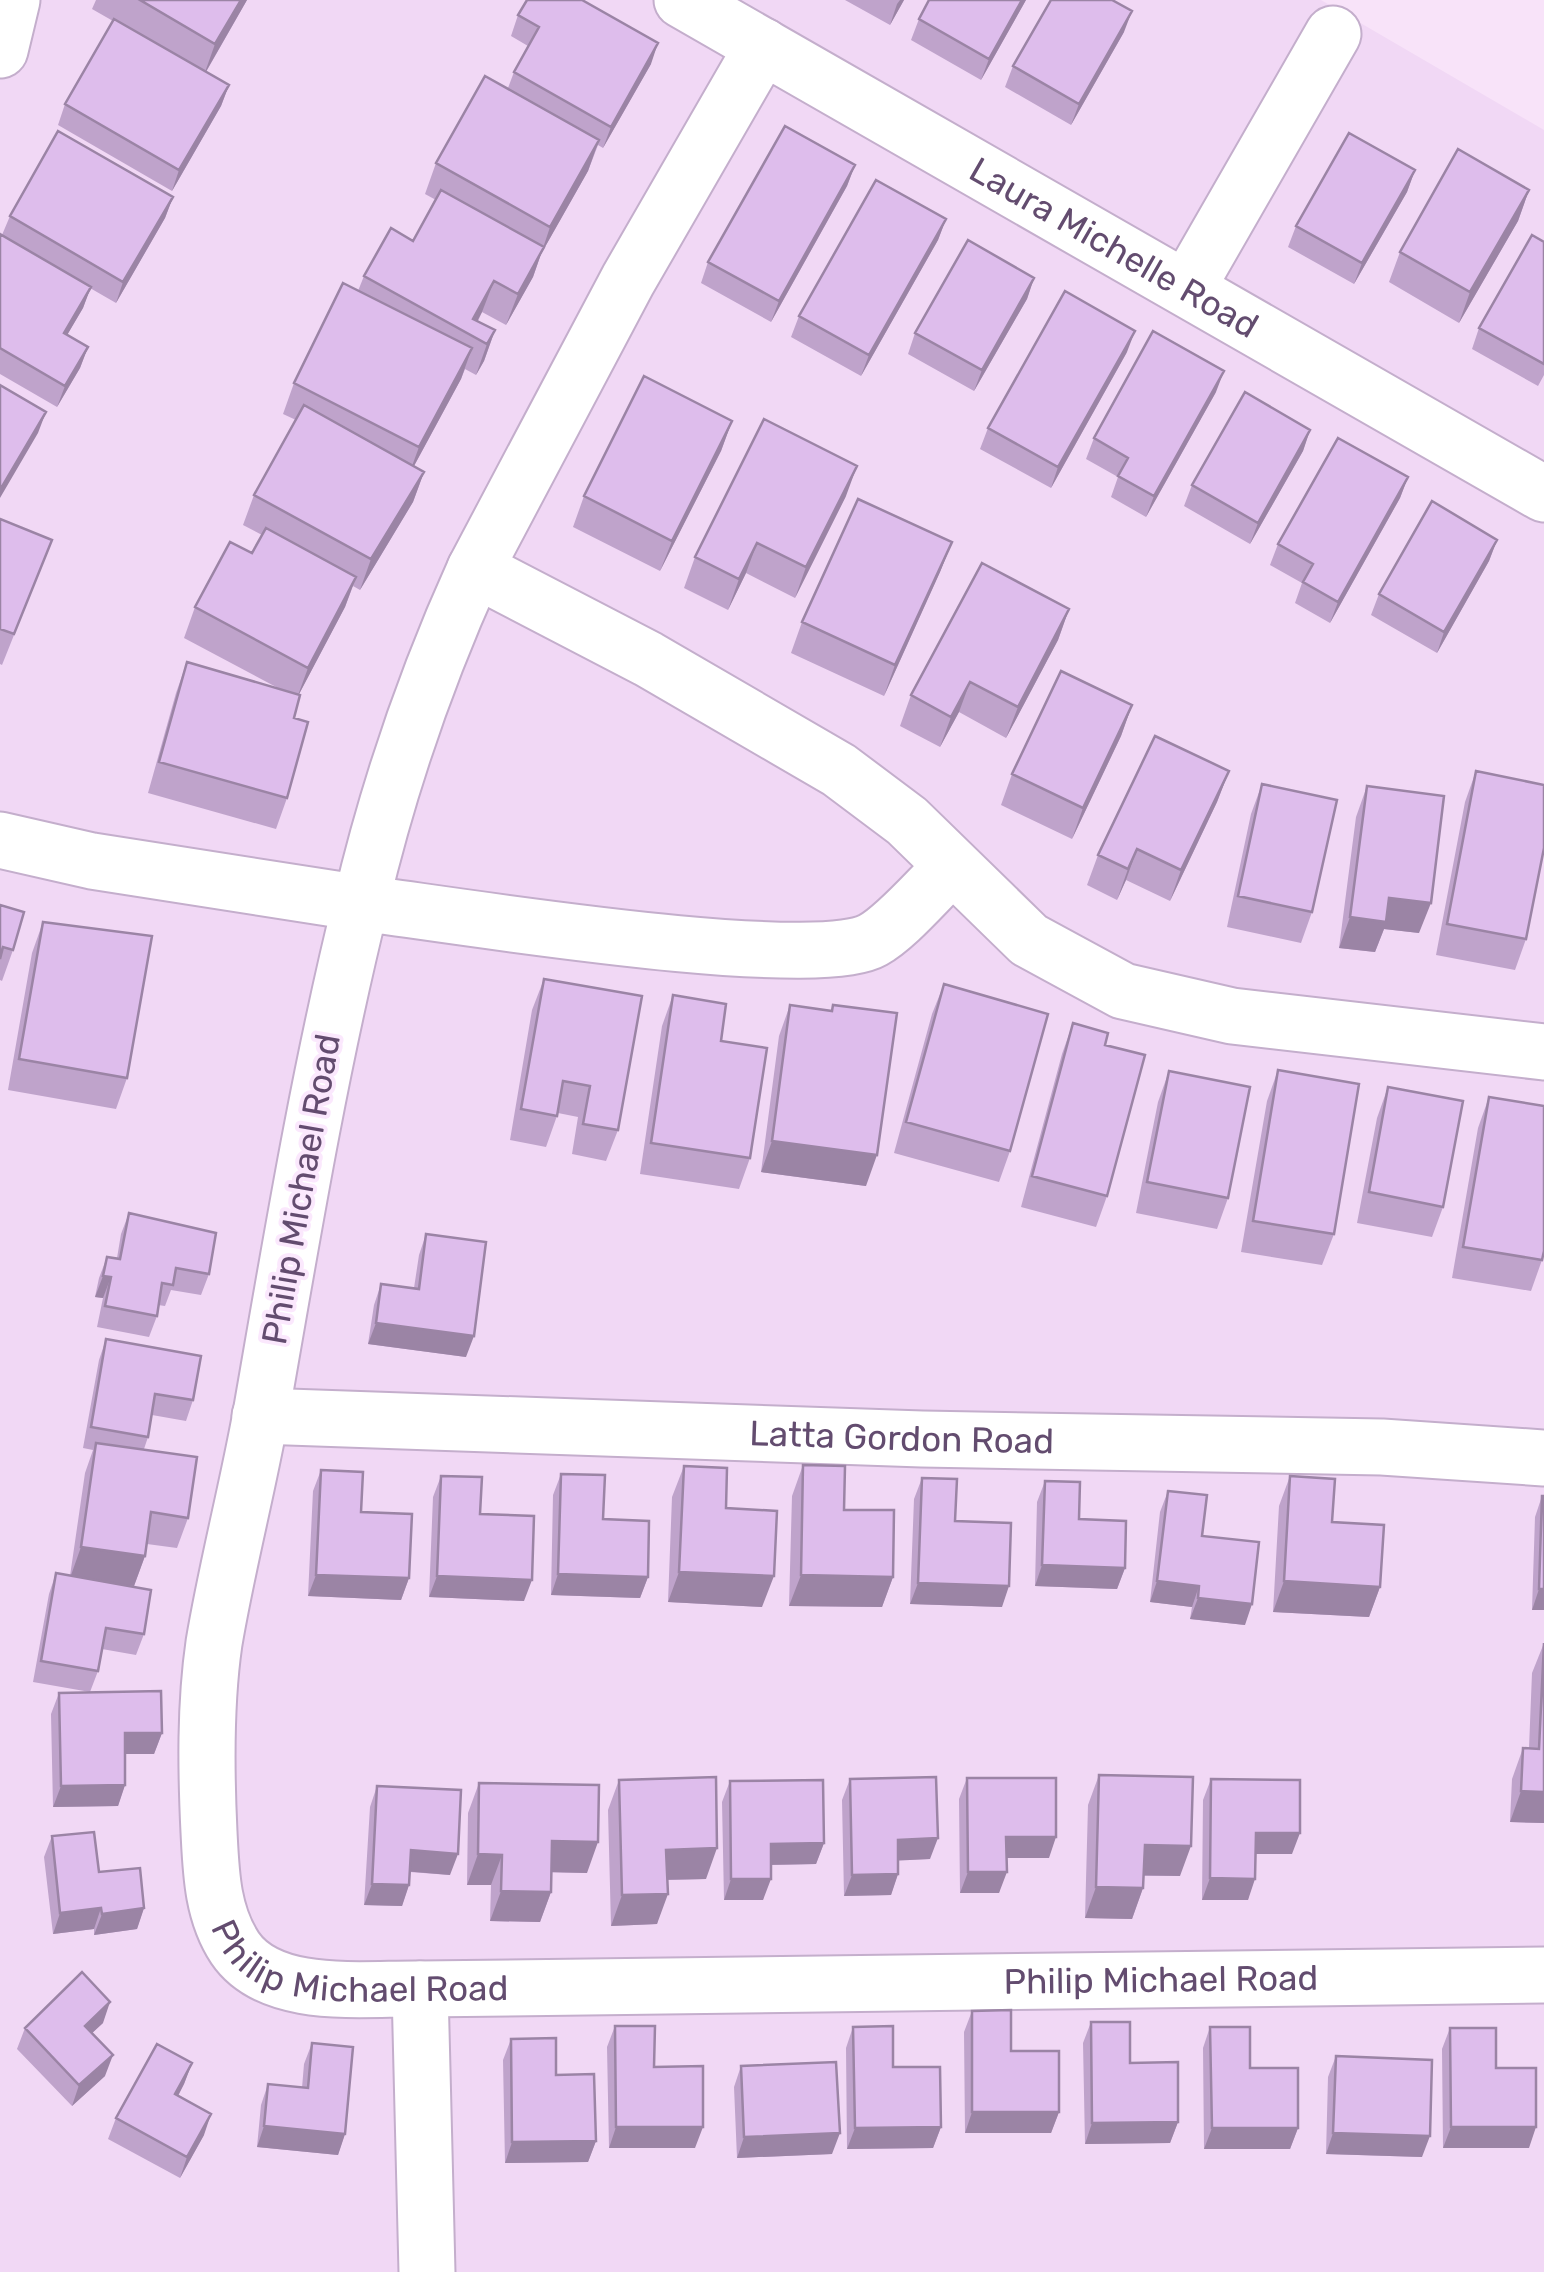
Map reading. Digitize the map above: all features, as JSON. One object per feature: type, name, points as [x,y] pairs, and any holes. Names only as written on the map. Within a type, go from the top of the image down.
[{"type":"street","points":[[0,50],[12,0]]},
{"type":"street","name":"Laura Michelle Road","points":[[682,0],[1544,494]]},
{"type":"street","points":[[1187,288],[1333,34]]},
{"type":"street","name":"Philip Michael Road","points":[[763,46],[628,280],[475,570],[448,628],[386,800],[320,1070],[209,1690],[210,1845],[220,1920],[237,1951],[261,1971],[290,1982],[420,1989],[1544,1975]]},
{"type":"street","points":[[475,570],[648,659],[838,770],[907,821],[1029,940],[1124,991],[1232,1016],[1544,1052]]},
{"type":"street","points":[[0,840],[92,861],[361,903],[664,941],[817,953],[872,941],[951,868]]},
{"type":"street","name":"Latta Gordon Road","points":[[260,1416],[922,1439],[1382,1446],[1544,1458]]},
{"type":"street","points":[[420,1989],[427,2272]]},
{"type":"shaded area","points":[[0,0],[1321,0],[1544,130],[1544,2272],[0,2272]]},
{"type":"building","points":[[140,0],[241,0],[215,44]]},
{"type":"building","points":[[527,0],[582,0],[658,43],[611,127],[514,72],[539,27],[518,15]]},
{"type":"building","points":[[929,0],[1022,0],[989,59],[919,19]]},
{"type":"building","points":[[1051,0],[1112,0],[1132,11],[1079,104],[1013,66]]},
{"type":"building","points":[[114,19],[229,85],[179,170],[65,104]]},
{"type":"building","points":[[485,76],[599,140],[550,227],[436,163]]},
{"type":"building","points":[[785,126],[855,165],[779,301],[708,262]]},
{"type":"building","points":[[58,131],[173,197],[123,282],[10,216]]},
{"type":"building","points":[[1349,133],[1415,170],[1362,263],[1296,226]]},
{"type":"building","points":[[1458,149],[1529,190],[1470,292],[1400,252]]},
{"type":"building","points":[[876,180],[946,219],[869,355],[799,316]]},
{"type":"building","points":[[441,190],[544,247],[518,294],[494,281],[473,319],[495,330],[487,344],[364,276],[391,228],[413,241]]},
{"type":"building","points":[[0,234],[91,287],[64,333],[88,347],[65,386],[0,348]]},
{"type":"building","points":[[1532,235],[1544,242],[1544,364],[1479,328]]},
{"type":"building","points":[[968,240],[1034,278],[982,370],[915,333]]},
{"type":"building","points":[[343,283],[472,348],[419,447],[294,383]]},
{"type":"building","points":[[1065,291],[1135,331],[1058,467],[988,428]]},
{"type":"building","points":[[1153,331],[1224,371],[1154,496],[1118,476],[1128,458],[1094,438]]},
{"type":"building","points":[[644,376],[732,421],[672,541],[584,496]]},
{"type":"building","points":[[0,385],[46,412],[0,490]]},
{"type":"building","points":[[1245,392],[1310,430],[1258,523],[1192,485]]},
{"type":"building","points":[[304,405],[424,472],[371,559],[254,495]]},
{"type":"building","points":[[764,419],[857,466],[806,567],[757,543],[739,579],[695,557]]},
{"type":"building","points":[[1338,438],[1408,477],[1338,602],[1303,582],[1313,564],[1278,544]]},
{"type":"building","points":[[858,499],[952,542],[895,665],[802,622]]},
{"type":"building","points":[[1432,501],[1497,540],[1444,632],[1379,594]]},
{"type":"building","points":[[0,519],[52,540],[14,634],[0,629]]},
{"type":"building","points":[[266,528],[356,577],[308,668],[195,607],[230,542],[252,553]]},
{"type":"building","points":[[982,563],[1069,609],[1018,707],[970,682],[951,717],[911,695]]},
{"type":"building","points":[[187,662],[300,695],[294,718],[308,722],[287,798],[159,762]]},
{"type":"building","points":[[1061,671],[1132,705],[1083,808],[1012,774]]},
{"type":"building","points":[[1155,736],[1229,771],[1181,870],[1137,849],[1128,869],[1098,855]]},
{"type":"building","points":[[1476,771],[1544,785],[1544,848],[1526,939],[1447,924]]},
{"type":"building","points":[[1262,784],[1337,800],[1312,912],[1238,896]]},
{"type":"building","points":[[1367,786],[1444,796],[1431,903],[1389,898],[1386,922],[1350,917]]},
{"type":"building","points":[[0,905],[24,912],[13,950],[3,947],[0,959]]},
{"type":"building","points":[[43,922],[152,936],[127,1078],[19,1059]]},
{"type":"building","points":[[544,979],[642,996],[618,1130],[583,1124],[590,1086],[563,1081],[557,1116],[521,1109]]},
{"type":"building","points":[[944,984],[1048,1014],[1010,1151],[906,1122]]},
{"type":"building","points":[[673,995],[726,1004],[721,1041],[767,1048],[750,1158],[651,1143]]},
{"type":"building","points":[[790,1005],[832,1011],[833,1005],[897,1013],[877,1155],[772,1141]]},
{"type":"building","points":[[1073,1023],[1108,1033],[1105,1045],[1145,1055],[1107,1196],[1032,1176]]},
{"type":"building","points":[[1278,1070],[1359,1084],[1334,1234],[1253,1221]]},
{"type":"building","points":[[1169,1071],[1250,1087],[1228,1198],[1147,1182]]},
{"type":"building","points":[[1388,1087],[1463,1101],[1443,1207],[1369,1192]]},
{"type":"building","points":[[1489,1097],[1544,1106],[1542,1260],[1463,1247]]},
{"type":"building","points":[[129,1213],[216,1233],[209,1274],[176,1268],[173,1285],[162,1283],[157,1316],[105,1306],[111,1277],[103,1276],[107,1257],[120,1259]]},
{"type":"building","points":[[426,1234],[486,1242],[474,1336],[376,1323],[381,1284],[419,1289]]},
{"type":"building","points":[[106,1339],[201,1356],[193,1400],[155,1394],[148,1437],[91,1427]]},
{"type":"building","points":[[96,1443],[197,1457],[188,1518],[151,1512],[145,1556],[81,1547]]},
{"type":"building","points":[[803,1465],[845,1466],[844,1510],[894,1510],[893,1577],[801,1575]]},
{"type":"building","points":[[684,1466],[727,1468],[726,1508],[777,1511],[774,1576],[679,1572]]},
{"type":"building","points":[[321,1470],[363,1472],[361,1512],[412,1514],[409,1578],[316,1575]]},
{"type":"building","points":[[561,1474],[605,1475],[603,1519],[649,1521],[648,1577],[558,1574]]},
{"type":"building","points":[[441,1476],[482,1477],[480,1514],[534,1516],[532,1580],[437,1576]]},
{"type":"building","points":[[1290,1476],[1335,1479],[1332,1522],[1384,1525],[1380,1587],[1284,1581]]},
{"type":"building","points":[[922,1478],[957,1479],[955,1521],[1011,1523],[1009,1586],[918,1583]]},
{"type":"building","points":[[1045,1481],[1080,1482],[1079,1519],[1126,1521],[1125,1568],[1042,1565]]},
{"type":"building","points":[[1168,1491],[1207,1495],[1202,1536],[1259,1542],[1252,1604],[1198,1598],[1199,1586],[1157,1581]]},
{"type":"building","points":[[1542,1496],[1544,1589],[1539,1589]]},
{"type":"building","points":[[56,1573],[151,1590],[144,1634],[106,1628],[98,1671],[41,1661]]},
{"type":"building","points":[[1544,1643],[1544,1792],[1521,1791],[1523,1748],[1539,1749]]},
{"type":"building","points":[[161,1691],[162,1733],[125,1733],[125,1785],[61,1786],[59,1693]]},
{"type":"building","points":[[1099,1775],[1193,1777],[1191,1846],[1145,1845],[1143,1888],[1096,1887]]},
{"type":"building","points":[[716,1777],[717,1848],[666,1850],[668,1894],[622,1895],[619,1780]]},
{"type":"building","points":[[936,1777],[938,1838],[898,1840],[898,1874],[852,1875],[850,1779]]},
{"type":"building","points":[[967,1778],[1056,1778],[1056,1837],[1006,1837],[1007,1872],[968,1872]]},
{"type":"building","points":[[1211,1779],[1300,1780],[1300,1833],[1256,1833],[1255,1879],[1210,1878]]},
{"type":"building","points":[[823,1780],[824,1843],[771,1844],[771,1879],[731,1879],[730,1781]]},
{"type":"building","points":[[479,1783],[599,1785],[598,1842],[552,1841],[551,1892],[501,1891],[502,1855],[478,1854]]},
{"type":"building","points":[[377,1786],[461,1790],[458,1854],[411,1850],[409,1885],[372,1884]]},
{"type":"building","points":[[94,1832],[99,1872],[140,1868],[144,1908],[102,1914],[101,1908],[60,1913],[52,1836]]},
{"type":"building","points":[[82,1972],[110,2002],[85,2026],[113,2055],[79,2085],[25,2028]]},
{"type":"building","points":[[1011,2010],[1011,2051],[1059,2051],[1059,2112],[972,2112],[972,2011]]},
{"type":"building","points":[[1091,2022],[1130,2022],[1130,2063],[1178,2062],[1178,2122],[1092,2123]]},
{"type":"building","points":[[615,2026],[655,2026],[654,2067],[703,2066],[703,2127],[616,2127]]},
{"type":"building","points":[[893,2026],[893,2067],[940,2067],[941,2127],[855,2128],[853,2027]]},
{"type":"building","points":[[1210,2027],[1250,2027],[1250,2068],[1298,2068],[1298,2128],[1212,2128]]},
{"type":"building","points":[[1450,2028],[1496,2028],[1496,2068],[1536,2068],[1536,2127],[1451,2127]]},
{"type":"building","points":[[556,2038],[556,2075],[594,2074],[596,2141],[512,2142],[511,2039]]},
{"type":"building","points":[[312,2043],[353,2047],[345,2134],[264,2126],[268,2084],[308,2088]]},
{"type":"building","points":[[157,2044],[192,2063],[175,2094],[211,2114],[187,2157],[116,2118]]},
{"type":"building","points":[[1336,2056],[1432,2060],[1430,2136],[1333,2133]]},
{"type":"building","points":[[836,2062],[840,2133],[744,2137],[741,2066]]}]
